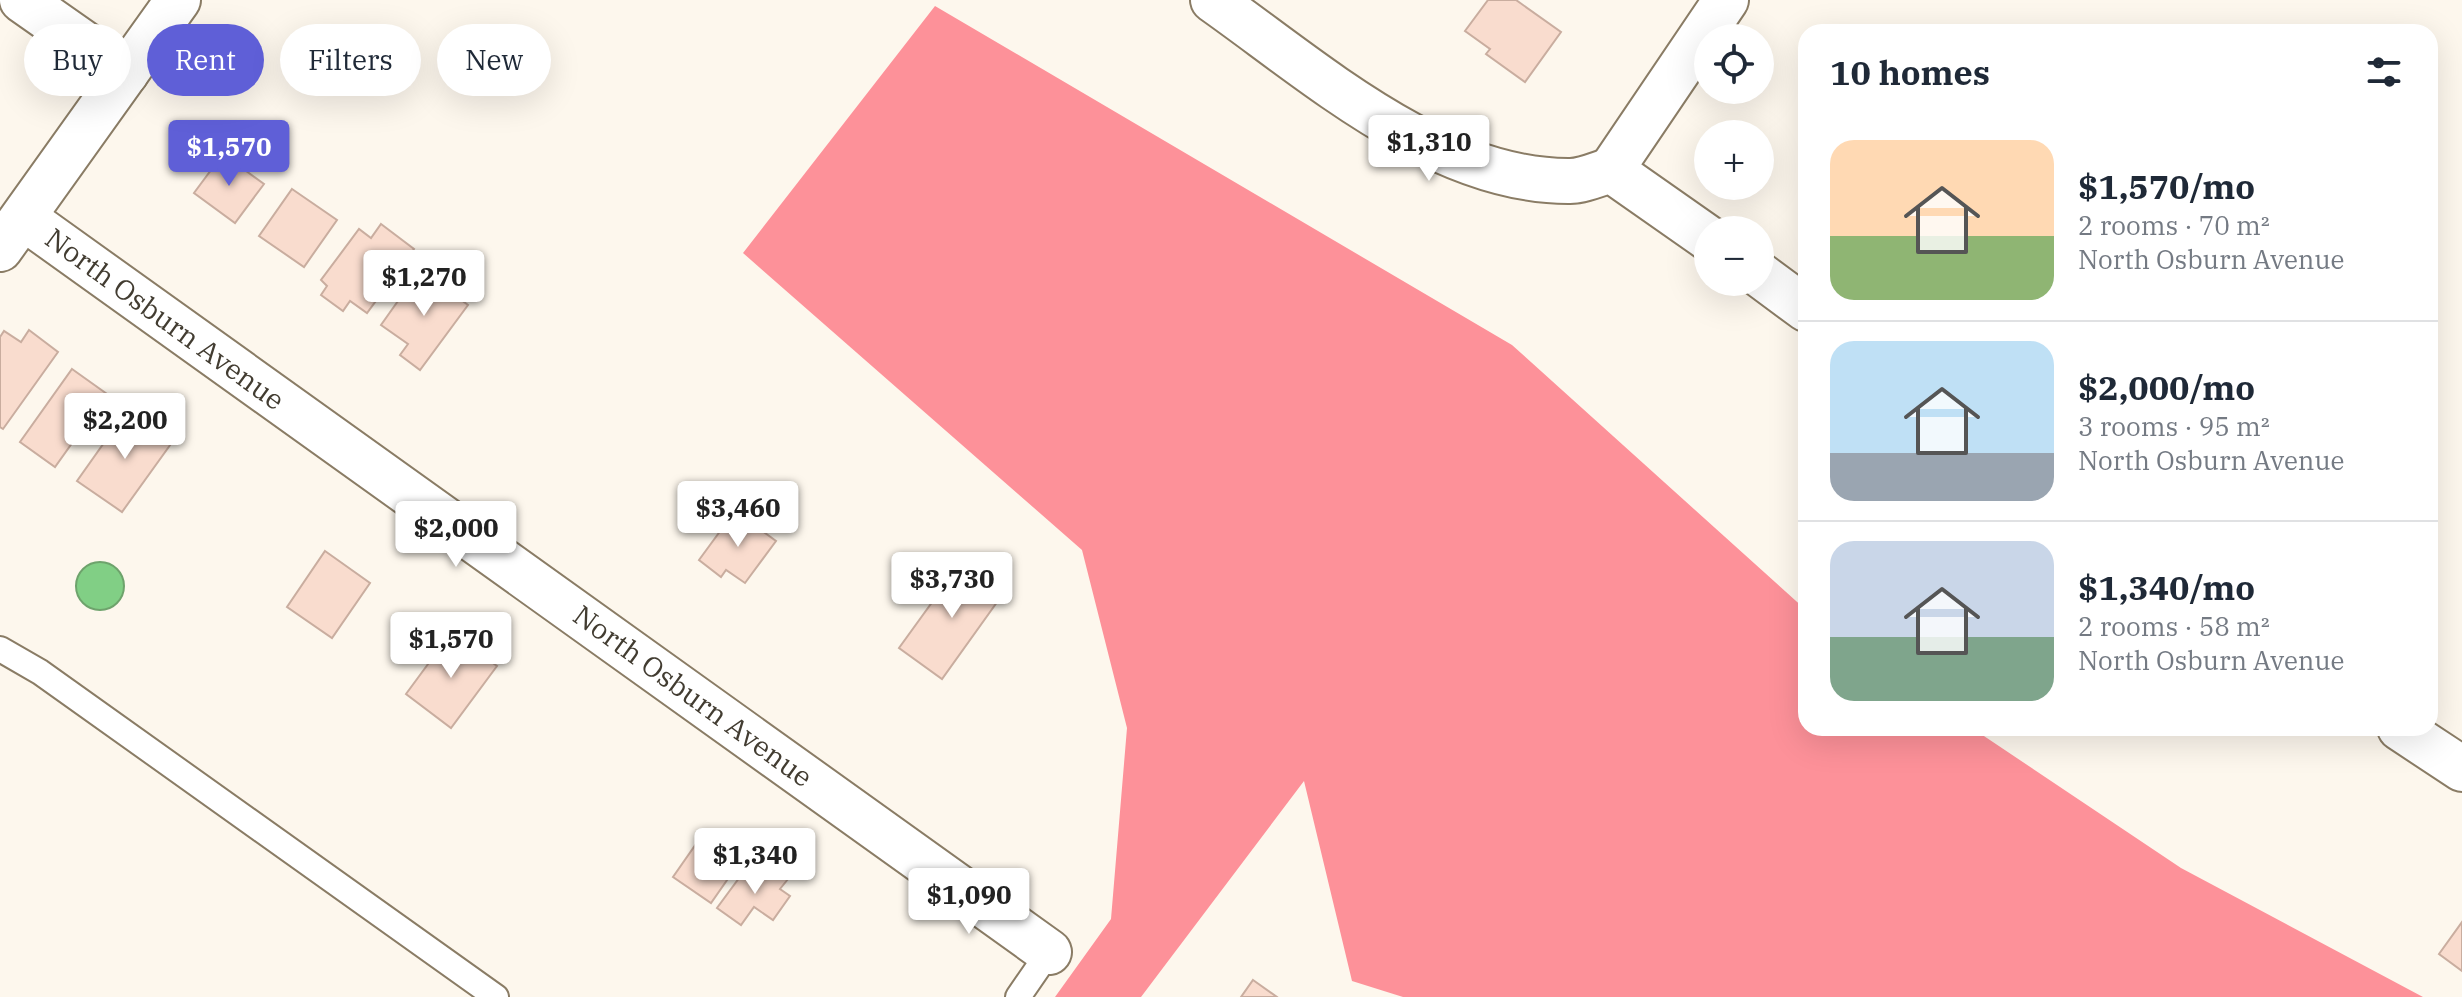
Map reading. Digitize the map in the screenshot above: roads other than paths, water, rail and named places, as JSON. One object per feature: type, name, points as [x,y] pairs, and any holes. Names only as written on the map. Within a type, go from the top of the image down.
[{"type":"street","points":[[22,0],[56,24]]},
{"type":"street","points":[[131,66],[178,0]]},
{"type":"street","points":[[1213,0],[1377,115],[1451,156],[1506,172],[1571,181],[1611,170],[1726,0]]},
{"type":"street","points":[[12,233],[110,96]]},
{"type":"street","points":[[1611,170],[1694,228]]},
{"type":"street","name":"North Osburn Avenue","points":[[12,233],[1049,952]]},
{"type":"street","points":[[1774,285],[1798,303]]},
{"type":"street","points":[[2412,736],[2462,769]]},
{"type":"lane","points":[[0,649],[40,672],[496,997]]},
{"type":"lane","points":[[1018,997],[1049,952]]}]
